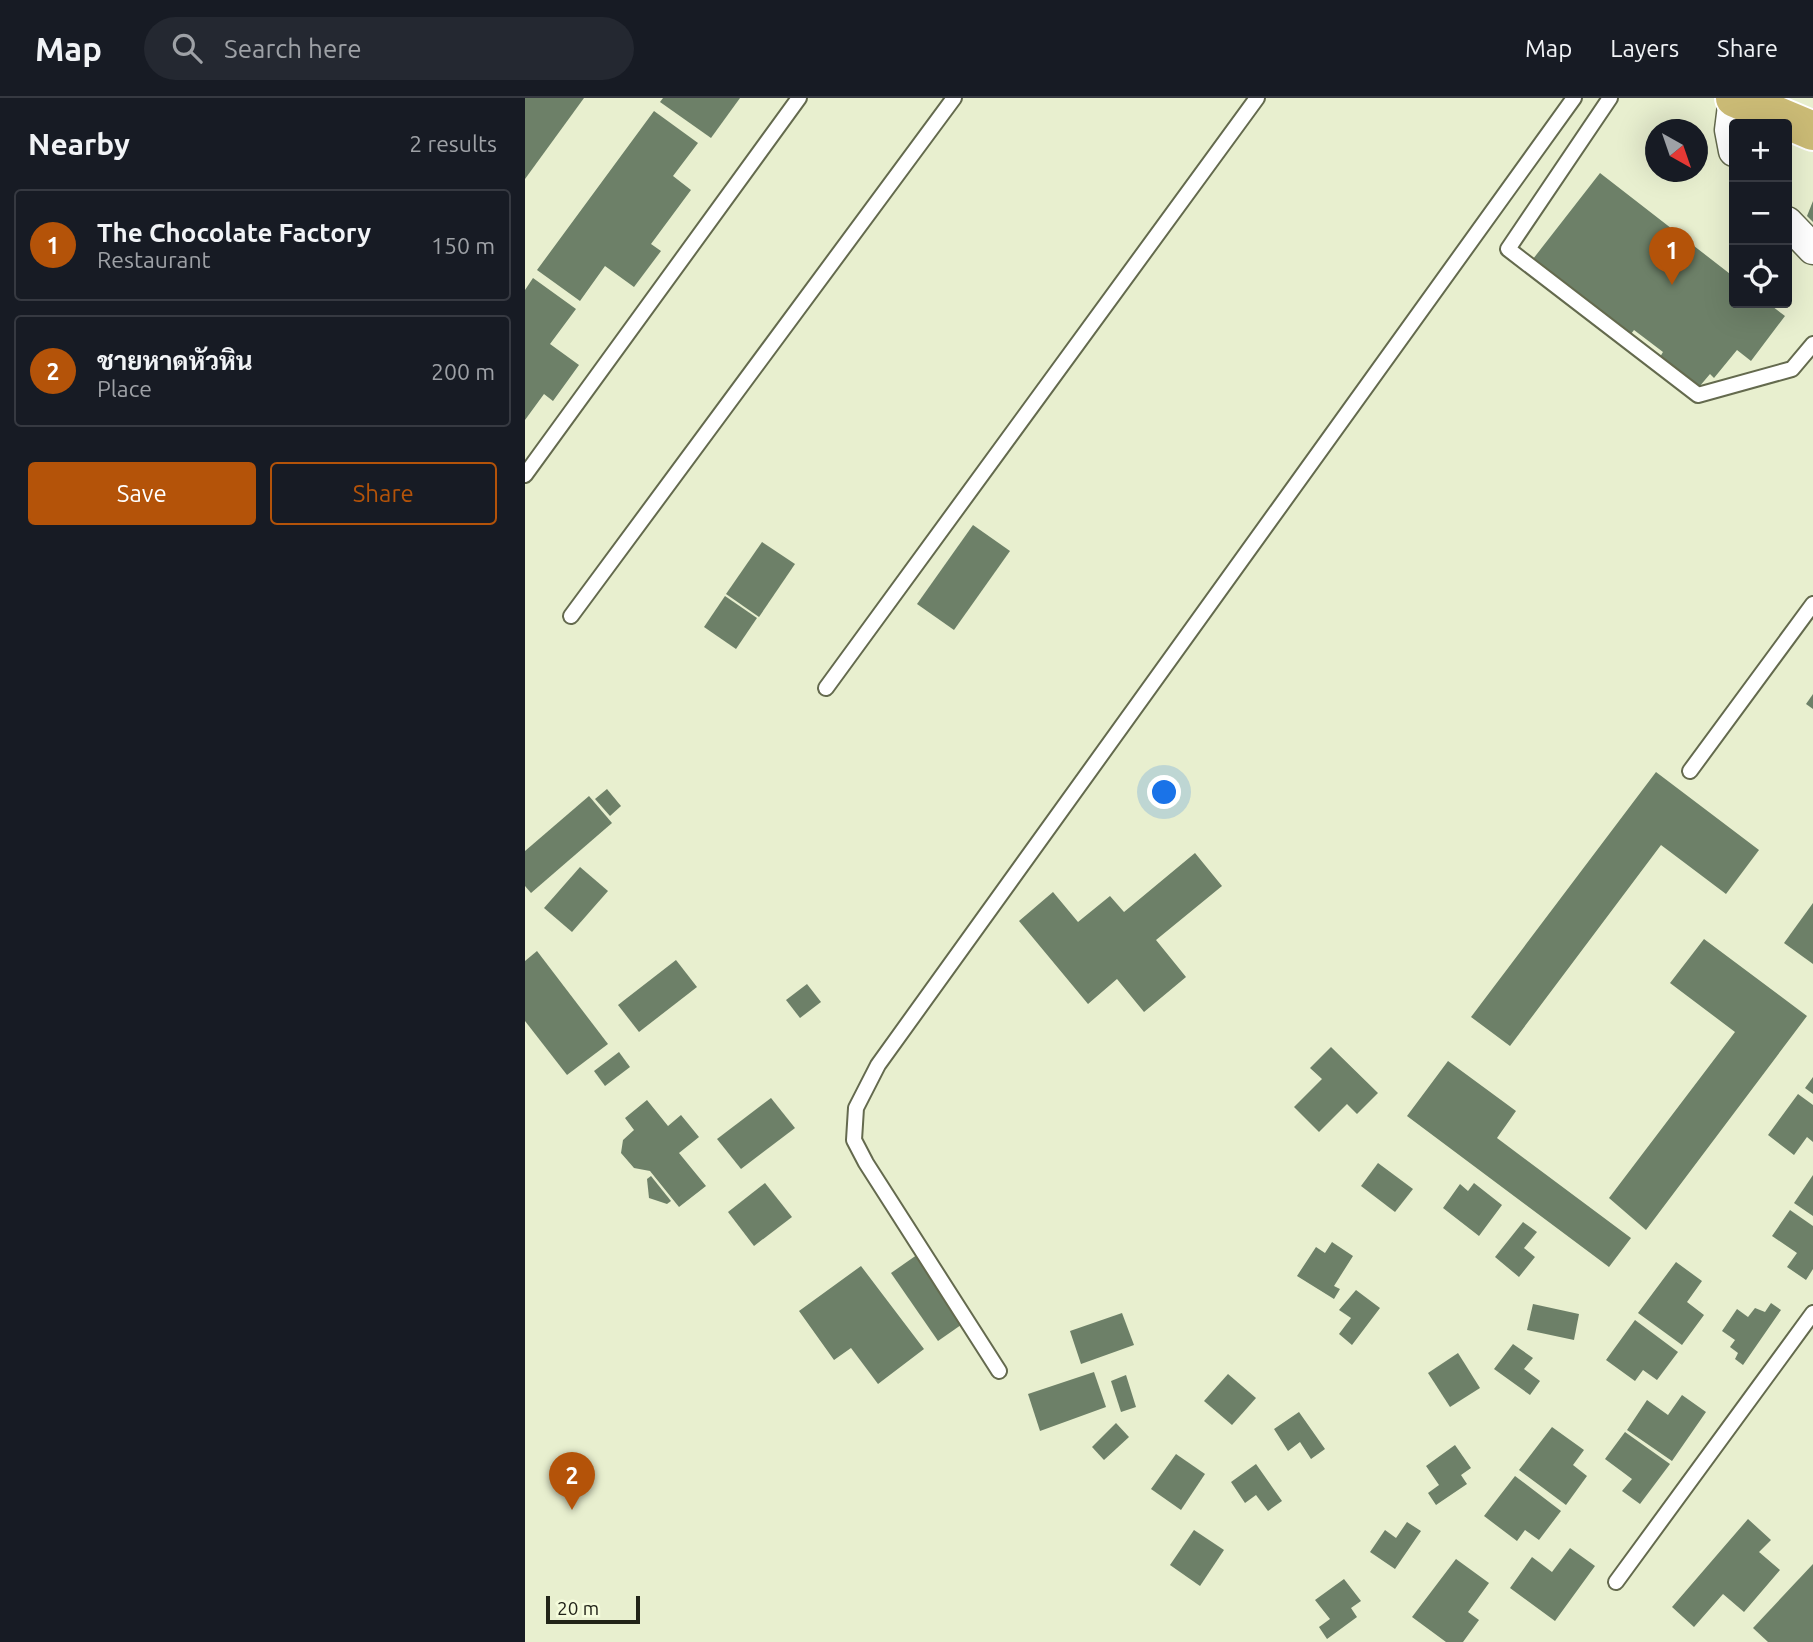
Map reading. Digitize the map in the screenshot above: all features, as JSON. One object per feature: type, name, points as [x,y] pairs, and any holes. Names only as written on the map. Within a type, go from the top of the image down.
[{"type":"main road","points":[[1735,98],[1813,131]]},
{"type":"street","points":[[1732,119],[1735,98]]},
{"type":"street","points":[[1792,227],[1813,249]]},
{"type":"lane","points":[[525,475],[799,98]]},
{"type":"lane","points":[[571,616],[954,98]]},
{"type":"lane","points":[[826,688],[1257,98]]},
{"type":"lane","points":[[999,1371],[866,1163],[854,1140],[856,1108],[878,1065],[1574,98]]},
{"type":"lane","points":[[1610,98],[1507,249],[1698,396],[1792,369],[1813,344]]},
{"type":"lane","points":[[1691,771],[1813,604]]},
{"type":"lane","points":[[1616,1582],[1813,1313]]},
{"type":"building","points":[[525,98],[584,98],[525,179]]},
{"type":"building","points":[[663,98],[740,98],[711,138],[660,102]]},
{"type":"building","points":[[654,111],[698,143],[673,176],[691,190],[651,244],[661,251],[634,287],[605,266],[580,301],[537,270]]},
{"type":"building","points":[[1600,173],[1729,273],[1729,308],[1775,308],[1785,316],[1751,361],[1737,350],[1714,378],[1710,374],[1699,387],[1660,357],[1663,352],[1634,330],[1631,334],[1533,259]]},
{"type":"building","points":[[1813,201],[1813,222],[1807,216]]},
{"type":"building","points":[[533,278],[576,309],[550,344],[579,365],[553,401],[544,394],[525,420],[525,290]]},
{"type":"building","points":[[973,525],[1010,551],[954,630],[917,604]]},
{"type":"building","points":[[762,542],[795,564],[759,617],[726,594]]},
{"type":"building","points":[[725,596],[757,618],[736,649],[704,627]]},
{"type":"building","points":[[1813,694],[1813,709],[1806,704]]},
{"type":"building","points":[[1656,772],[1759,850],[1726,894],[1661,845],[1510,1046],[1471,1017]]},
{"type":"building","points":[[607,789],[621,806],[610,816],[595,799]]},
{"type":"building","points":[[589,796],[612,823],[531,893],[525,886],[525,851]]},
{"type":"building","points":[[1195,853],[1222,886],[1156,940],[1186,977],[1144,1012],[1117,979],[1088,1004],[1019,921],[1053,892],[1078,922],[1110,896],[1124,912]]},
{"type":"building","points":[[580,867],[608,891],[572,932],[544,908]]},
{"type":"building","points":[[1813,903],[1813,964],[1784,943]]},
{"type":"building","points":[[1704,939],[1807,1016],[1646,1230],[1609,1198],[1735,1032],[1670,983]]},
{"type":"building","points":[[537,951],[608,1044],[567,1075],[525,1021],[525,961]]},
{"type":"building","points":[[676,960],[697,987],[639,1032],[618,1005]]},
{"type":"building","points":[[807,984],[821,1002],[800,1018],[786,1000]]},
{"type":"building","points":[[1331,1047],[1378,1093],[1357,1114],[1347,1104],[1319,1132],[1294,1107],[1322,1079],[1310,1068]]},
{"type":"building","points":[[619,1052],[630,1067],[605,1086],[594,1071]]},
{"type":"building","points":[[1448,1061],[1516,1111],[1497,1138],[1631,1238],[1609,1267],[1407,1116]]},
{"type":"building","points":[[1813,1077],[1813,1094],[1805,1088]]},
{"type":"building","points":[[1798,1094],[1813,1105],[1813,1142],[1807,1137],[1794,1155],[1768,1135]]},
{"type":"building","points":[[771,1098],[795,1128],[741,1169],[717,1139]]},
{"type":"building","points":[[647,1100],[668,1126],[681,1115],[699,1137],[679,1153],[706,1186],[679,1207],[650,1171],[634,1168],[621,1153],[623,1140],[634,1130],[625,1118]]},
{"type":"building","points":[[1378,1163],[1413,1189],[1395,1212],[1361,1186]]},
{"type":"building","points":[[1813,1175],[1813,1216],[1794,1203]]},
{"type":"building","points":[[651,1176],[671,1201],[667,1204],[649,1198],[647,1179]]},
{"type":"building","points":[[765,1183],[792,1217],[754,1246],[728,1212]]},
{"type":"building","points":[[1474,1183],[1502,1205],[1479,1236],[1443,1208],[1460,1184],[1468,1191]]},
{"type":"building","points":[[1790,1210],[1813,1226],[1813,1269],[1806,1280],[1787,1267],[1797,1253],[1772,1236]]},
{"type":"building","points":[[1523,1222],[1537,1232],[1524,1248],[1535,1257],[1519,1277],[1495,1257]]},
{"type":"building","points":[[1332,1242],[1353,1256],[1334,1286],[1340,1289],[1334,1299],[1297,1276],[1316,1247],[1325,1253]]},
{"type":"building","points":[[924,1250],[971,1318],[938,1341],[891,1273]]},
{"type":"building","points":[[1676,1262],[1702,1281],[1687,1302],[1704,1315],[1682,1345],[1638,1313]]},
{"type":"building","points":[[861,1266],[924,1349],[878,1384],[851,1348],[834,1360],[799,1311]]},
{"type":"building","points":[[1356,1290],[1380,1308],[1352,1345],[1339,1334],[1351,1318],[1339,1310]]},
{"type":"building","points":[[1771,1303],[1781,1310],[1743,1365],[1735,1359],[1738,1353],[1730,1347],[1735,1340],[1722,1331],[1737,1309],[1748,1317],[1755,1308],[1765,1312]]},
{"type":"building","points":[[1533,1304],[1579,1314],[1574,1340],[1527,1330]]},
{"type":"building","points":[[1122,1313],[1134,1345],[1081,1364],[1070,1331]]},
{"type":"building","points":[[1635,1320],[1678,1352],[1657,1380],[1643,1370],[1635,1381],[1606,1360]]},
{"type":"building","points":[[1513,1344],[1533,1358],[1524,1369],[1540,1381],[1530,1395],[1494,1369]]},
{"type":"building","points":[[1458,1353],[1480,1388],[1450,1407],[1428,1373]]},
{"type":"building","points":[[1094,1372],[1106,1407],[1040,1431],[1028,1394]]},
{"type":"building","points":[[1228,1374],[1256,1398],[1232,1425],[1204,1401]]},
{"type":"building","points":[[1126,1375],[1136,1407],[1121,1412],[1111,1381]]},
{"type":"building","points":[[1682,1395],[1706,1412],[1672,1461],[1627,1430],[1647,1400],[1668,1415]]},
{"type":"building","points":[[1299,1412],[1325,1449],[1311,1459],[1300,1442],[1288,1451],[1274,1429]]},
{"type":"building","points":[[1116,1423],[1129,1437],[1104,1460],[1092,1447]]},
{"type":"building","points":[[1552,1427],[1584,1450],[1573,1465],[1587,1476],[1566,1505],[1519,1470]]},
{"type":"building","points":[[1625,1432],[1670,1464],[1640,1504],[1622,1491],[1632,1479],[1605,1459]]},
{"type":"building","points":[[1455,1445],[1471,1468],[1461,1475],[1467,1484],[1436,1505],[1428,1493],[1439,1485],[1426,1466]]},
{"type":"building","points":[[1176,1454],[1205,1474],[1181,1510],[1151,1489]]},
{"type":"building","points":[[1256,1464],[1282,1501],[1268,1511],[1256,1495],[1245,1503],[1231,1482]]},
{"type":"building","points":[[1515,1476],[1561,1511],[1539,1540],[1525,1530],[1517,1541],[1484,1516]]},
{"type":"building","points":[[1748,1519],[1771,1540],[1759,1552],[1780,1570],[1744,1612],[1723,1594],[1694,1627],[1672,1607]]},
{"type":"building","points":[[1407,1522],[1421,1531],[1395,1569],[1370,1552],[1385,1530],[1396,1538]]},
{"type":"building","points":[[1194,1530],[1224,1550],[1200,1586],[1170,1565]]},
{"type":"building","points":[[1570,1548],[1595,1566],[1555,1621],[1510,1588],[1532,1557],[1552,1572]]},
{"type":"building","points":[[1456,1559],[1489,1583],[1468,1612],[1479,1620],[1463,1642],[1446,1642],[1412,1617]]},
{"type":"building","points":[[1813,1564],[1813,1642],[1768,1642],[1753,1628]]},
{"type":"building","points":[[1344,1579],[1361,1601],[1351,1608],[1357,1617],[1327,1639],[1319,1627],[1330,1619],[1315,1600]]},
{"type":"place","name":"The Chocolate Factory","points":[[1672,285]]},
{"type":"place","name":"ชายหาดหัวหิน","points":[[572,1510]]}]
